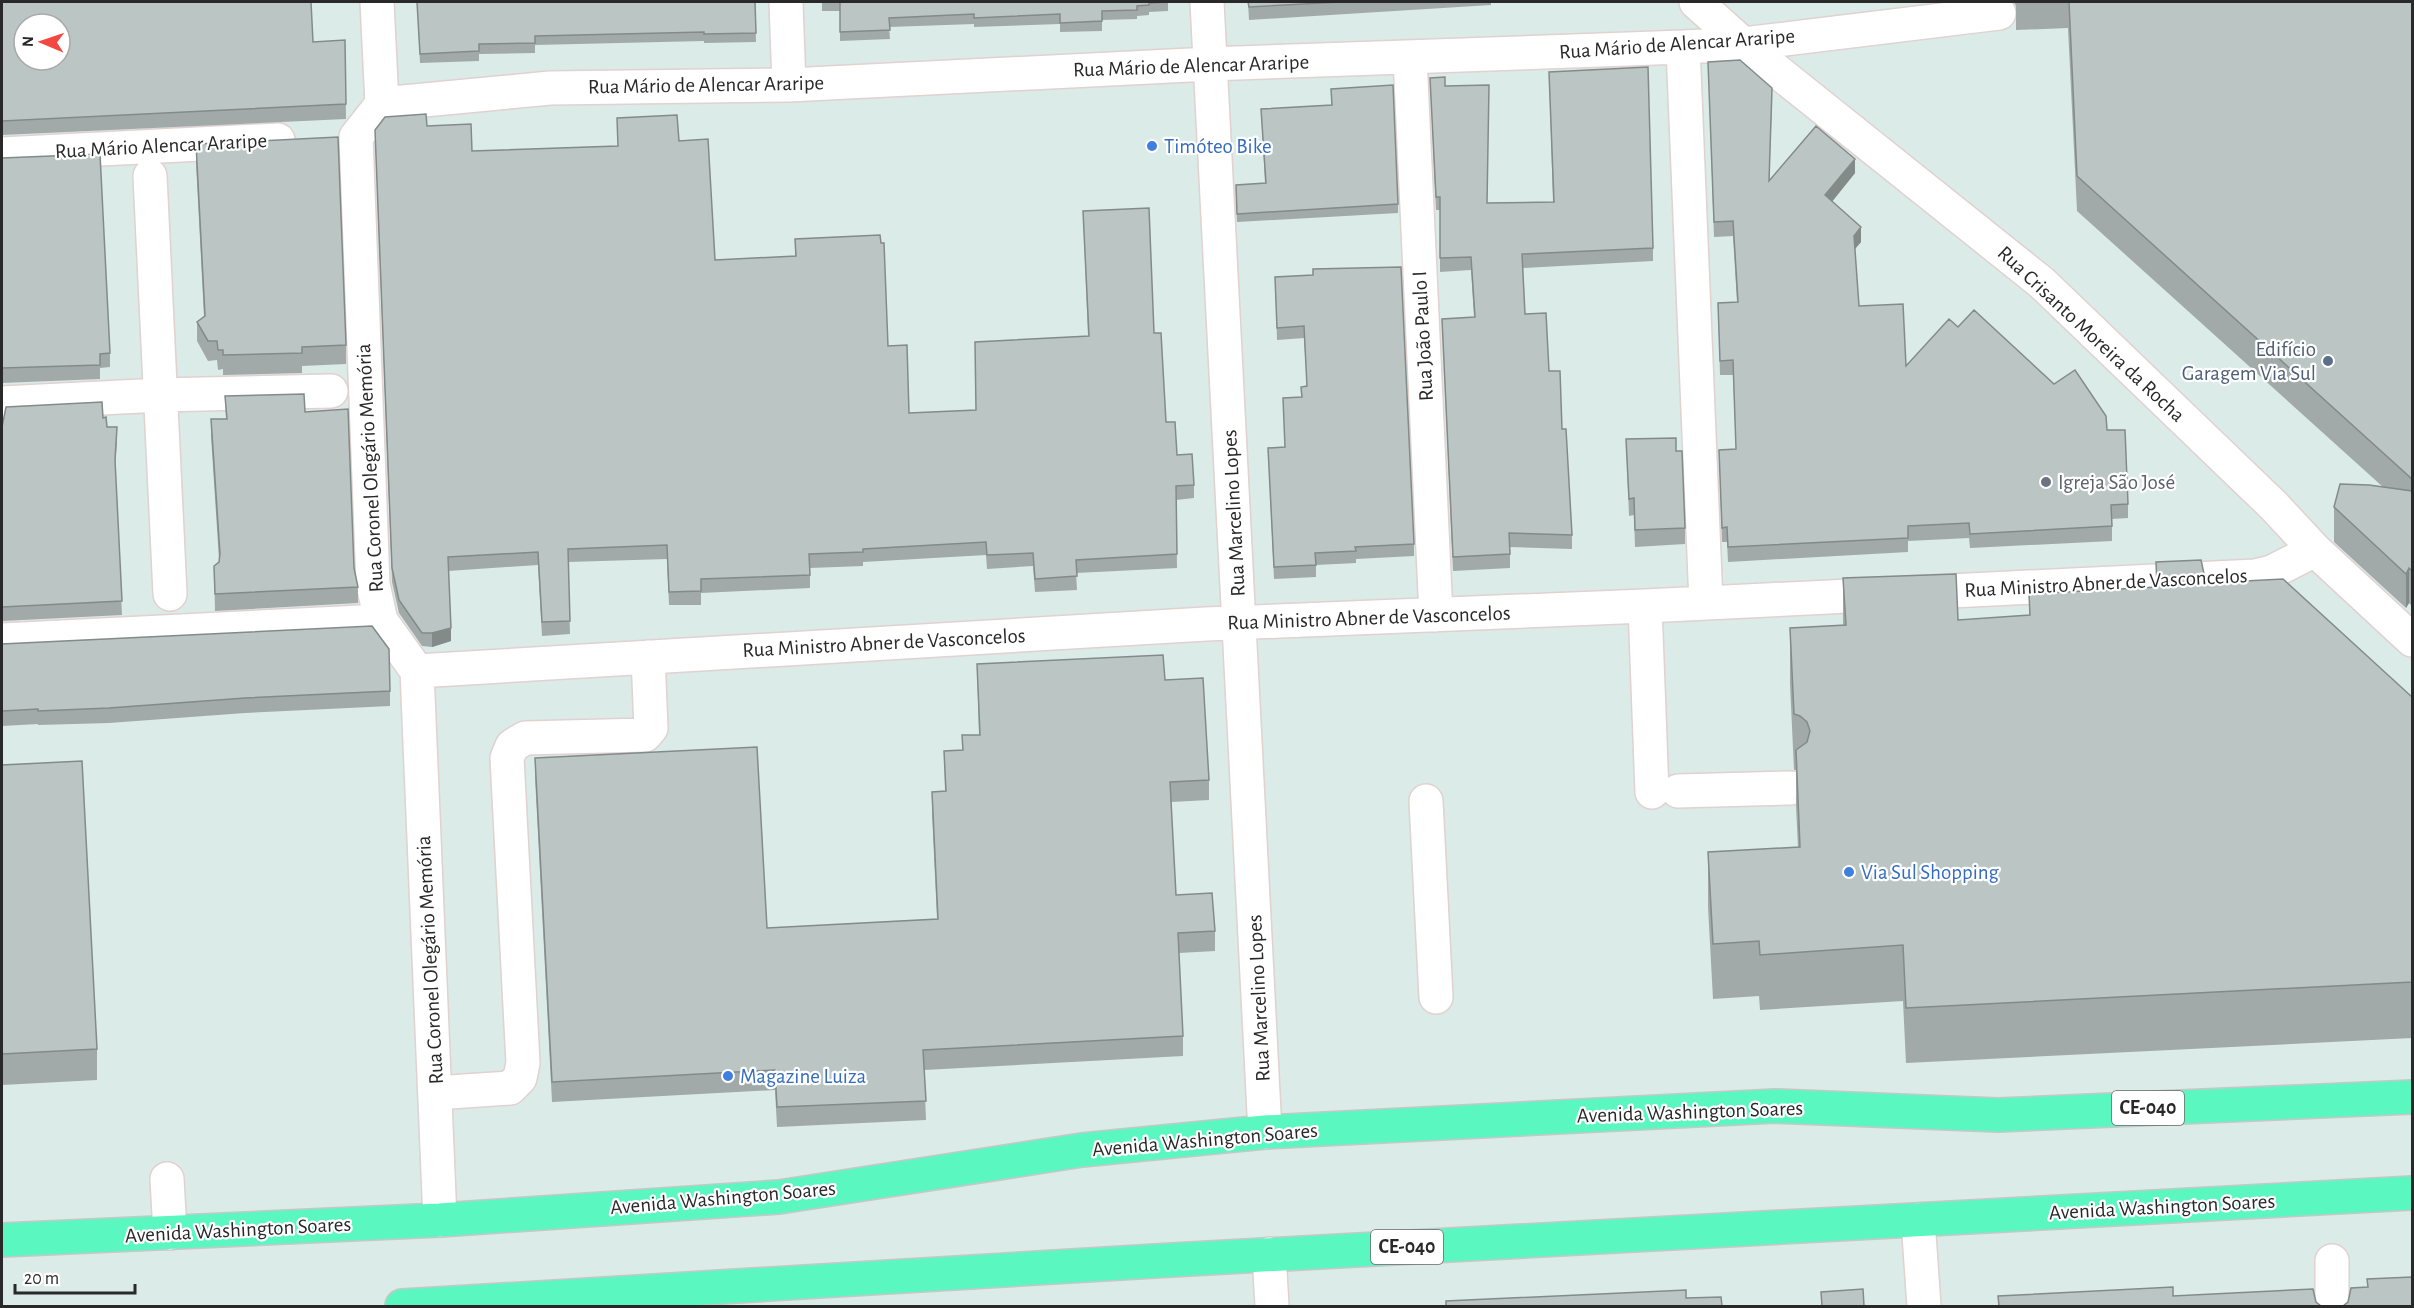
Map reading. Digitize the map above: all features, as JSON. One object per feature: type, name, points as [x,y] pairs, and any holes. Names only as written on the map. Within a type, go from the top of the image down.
[{"type":"highway","name":"Avenida Washington Soares","points":[[2,1240],[440,1220],[779,1197],[1082,1150],[1265,1132],[1775,1106],[1998,1115],[2412,1097]]},
{"type":"highway","name":"Avenida Washington Soares","points":[[402,1306],[1269,1254],[2412,1193]]},
{"type":"street","points":[[332,138],[382,104],[377,2]]},
{"type":"street","points":[[786,2],[789,85]]},
{"type":"street","name":"Rua Marcelino Lopes","points":[[1207,2],[1265,1132]]},
{"type":"street","name":"Rua Crisanto Moreira da Rocha","points":[[1696,2],[1743,44],[2042,283],[2274,506],[2315,550],[2412,640]]},
{"type":"street","name":"Rua Mário de Alencar Araripe","points":[[382,104],[550,88],[789,85],[1210,64],[1743,44],[1999,12]]},
{"type":"street","points":[[1683,47],[1706,603]]},
{"type":"street","name":"Rua João Paulo I","points":[[1410,58],[1436,615]]},
{"type":"street","name":"Rua Mário Alencar Araripe","points":[[2,154],[332,138]]},
{"type":"street","name":"Rua Coronel Olegário Memória","points":[[332,138],[374,585],[381,621],[417,671],[440,1220]]},
{"type":"street","points":[[150,176],[170,594]]},
{"type":"street","points":[[2,403],[161,395],[331,391]]},
{"type":"street","name":"Rua Ministro Abner de Vasconcelos","points":[[417,671],[1240,623],[2255,576],[2272,572],[2315,550]]},
{"type":"street","points":[[1645,606],[1665,792],[1791,788]]},
{"type":"street","points":[[2,640],[381,621]]},
{"type":"street","points":[[435,1093],[510,1088],[520,1078],[523,1063],[507,759],[512,746],[525,738],[645,735],[651,728],[648,657]]},
{"type":"street","points":[[1426,801],[1436,997]]},
{"type":"street","points":[[167,1179],[170,1233]]},
{"type":"street","points":[[1918,1220],[1924,1306]]},
{"type":"street","points":[[1269,1254],[1272,1306]]},
{"type":"street","points":[[2332,1261],[2332,1306]]},
{"type":"building","points":[[2,2],[311,2],[313,42],[345,40],[346,104],[2,121]]},
{"type":"building","points":[[417,2],[755,2],[756,33],[535,36],[535,43],[479,44],[479,51],[420,54]]},
{"type":"building","points":[[840,2],[1166,2],[1137,6],[1137,10],[1102,11],[1102,21],[1060,23],[1060,14],[974,18],[974,14],[889,18],[890,30],[840,32]]},
{"type":"building","points":[[1248,2],[1341,2],[1249,7]]},
{"type":"building","name":"Edifício Garagem Via Sul","points":[[2069,2],[2412,2],[2412,479],[2077,176]]},
{"type":"building","points":[[1740,60],[1772,88],[1769,181],[1816,126],[1855,159],[1825,195],[1861,227],[1854,236],[1859,306],[1903,304],[1906,366],[1949,319],[1958,327],[1974,310],[2054,384],[2075,370],[2106,416],[2107,430],[2125,430],[2128,504],[2111,505],[2112,526],[1970,534],[1969,523],[1908,526],[1908,538],[1728,547],[1727,527],[1722,528],[1719,450],[1736,449],[1733,360],[1720,361],[1718,303],[1738,302],[1733,221],[1714,222],[1708,62]]},
{"type":"building","points":[[1648,67],[1653,248],[1522,254],[1525,314],[1546,313],[1549,371],[1560,371],[1562,429],[1566,429],[1572,535],[1509,533],[1510,554],[1453,557],[1442,319],[1475,317],[1471,257],[1440,258],[1440,197],[1436,197],[1430,78],[1445,77],[1445,86],[1489,85],[1487,203],[1554,202],[1549,72]]},
{"type":"building","points":[[1393,85],[1398,204],[1237,214],[1236,185],[1266,183],[1261,109],[1332,105],[1331,89]]},
{"type":"building","points":[[426,114],[427,126],[471,124],[472,151],[618,146],[617,118],[677,115],[679,141],[708,139],[715,260],[796,256],[795,239],[880,235],[881,243],[884,243],[888,346],[907,345],[909,413],[976,410],[975,342],[1089,336],[1083,211],[1149,208],[1154,333],[1161,333],[1166,422],[1175,422],[1177,455],[1192,454],[1194,485],[1176,486],[1177,554],[1076,560],[1077,576],[1035,579],[1033,553],[987,555],[986,542],[863,549],[863,552],[809,554],[810,575],[701,579],[701,591],[669,592],[667,545],[568,549],[570,621],[542,622],[538,552],[448,557],[451,628],[422,633],[399,600],[392,568],[375,130],[385,117]]},
{"type":"building","points":[[338,137],[346,345],[302,347],[302,353],[223,355],[223,350],[218,350],[217,341],[208,341],[197,322],[205,316],[196,144]]},
{"type":"building","points":[[100,154],[110,353],[100,354],[100,365],[2,368],[2,158]]},
{"type":"building","points":[[1401,267],[1414,544],[1355,547],[1356,551],[1315,553],[1316,565],[1274,567],[1268,448],[1285,447],[1283,398],[1302,397],[1301,387],[1307,386],[1304,326],[1277,328],[1275,277],[1313,275],[1313,269]]},
{"type":"building","points":[[304,394],[305,412],[348,409],[354,568],[358,587],[215,594],[214,566],[219,562],[220,554],[211,419],[227,419],[225,396]]},
{"type":"building","points":[[102,402],[103,418],[106,417],[107,427],[117,427],[115,460],[122,601],[2,607],[2,427],[6,407]]},
{"type":"building","points":[[1676,438],[1676,451],[1682,451],[1685,528],[1635,530],[1634,498],[1629,499],[1626,439]]},
{"type":"building","points":[[2340,484],[2369,485],[2412,491],[2412,571],[2409,568],[2406,574],[2334,507]]},
{"type":"building","points":[[2201,560],[2206,583],[2283,579],[2412,697],[2412,982],[1906,1008],[1903,945],[1760,955],[1759,941],[1713,944],[1708,852],[1800,847],[1796,750],[1807,742],[1810,731],[1807,722],[1794,714],[1790,628],[1846,625],[1843,578],[1956,574],[1958,620],[2030,615],[2029,594],[2157,587],[2156,562]]},
{"type":"building","points":[[372,626],[389,649],[390,691],[109,708],[2,711],[2,644]]},
{"type":"building","points":[[1163,655],[1165,680],[1203,678],[1209,780],[1170,782],[1176,895],[1212,893],[1215,931],[1178,933],[1183,1036],[923,1050],[926,1101],[777,1107],[775,1070],[552,1082],[535,758],[757,747],[767,928],[938,919],[932,792],[946,791],[944,751],[963,750],[962,735],[980,735],[977,664]]},
{"type":"building","points":[[82,761],[97,1049],[2,1054],[2,765]]},
{"type":"building","points":[[2412,1277],[2412,1306],[2343,1306],[2348,1302],[2351,1288],[2368,1287],[2367,1279]]},
{"type":"building","points":[[2173,1287],[2173,1296],[2313,1289],[2316,1302],[2321,1306],[1999,1306],[1998,1296]]},
{"type":"building","points":[[1863,1289],[1864,1306],[1822,1306],[1821,1292]]},
{"type":"building","points":[[1686,1290],[1686,1298],[1721,1297],[1722,1306],[1446,1306],[1446,1301]]},
{"type":"place","name":"Timóteo Bike","points":[[1152,146]]},
{"type":"place","name":"Edifício Garagem Via Sul","points":[[2328,361]]},
{"type":"place","name":"Igreja São José","points":[[2046,482]]},
{"type":"place","name":"Via Sul Shopping","points":[[1849,872]]},
{"type":"place","name":"Magazine Luiza","points":[[728,1076]]}]
